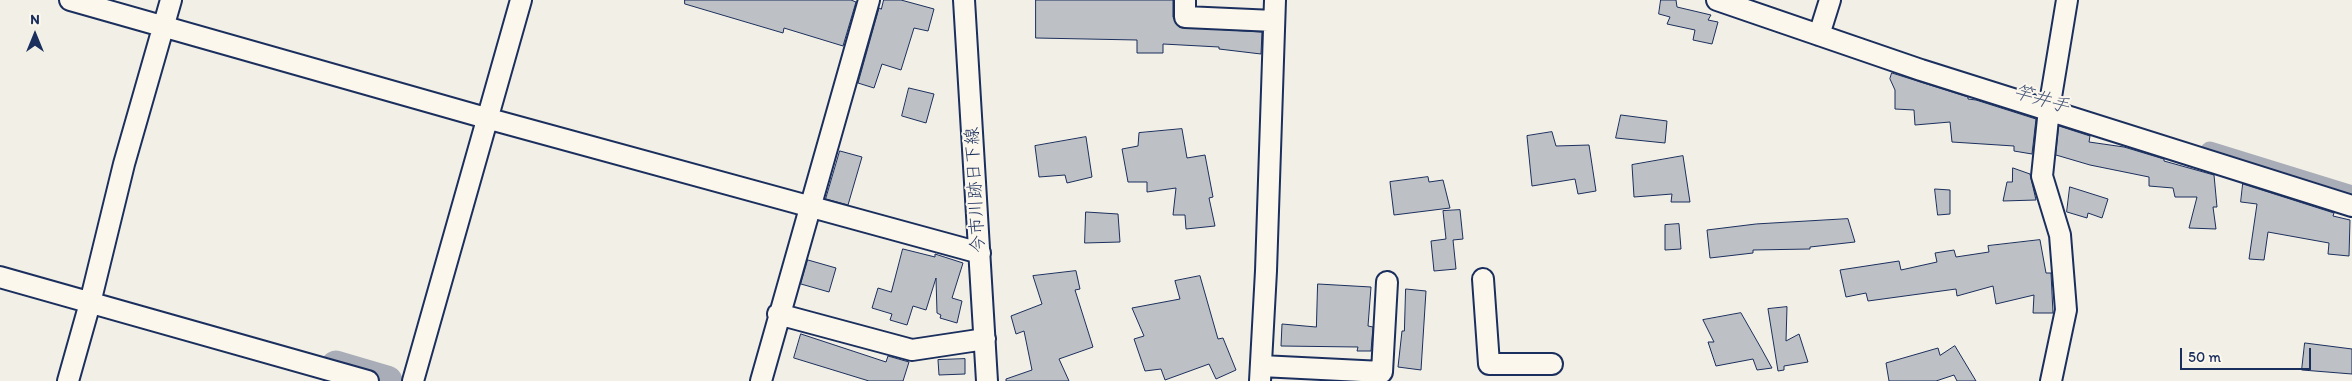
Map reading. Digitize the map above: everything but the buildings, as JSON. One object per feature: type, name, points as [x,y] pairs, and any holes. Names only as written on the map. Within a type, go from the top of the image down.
[{"type":"street","points":[[70,0],[486,118],[980,253]]},
{"type":"street","points":[[68,381],[90,303],[124,164],[171,0]]},
{"type":"street","points":[[413,381],[521,0]]},
{"type":"street","points":[[761,381],[778,314],[812,207],[870,0]]},
{"type":"street","name":"今市川跡日下線","points":[[964,0],[987,381]]},
{"type":"street","points":[[1185,0],[1185,17],[1274,21]]},
{"type":"street","points":[[1275,0],[1266,271],[1260,373],[1382,372],[1387,282]]},
{"type":"street","points":[[1717,0],[1921,70],[2352,206]]},
{"type":"street","points":[[1819,35],[1830,0]]},
{"type":"street","points":[[2051,381],[2066,310],[2060,235],[2042,176],[2049,109],[2067,0]]},
{"type":"street","points":[[0,277],[368,381]]},
{"type":"street","points":[[1484,279],[1489,364],[1552,364]]},
{"type":"street","points":[[778,314],[912,350],[984,339]]},
{"type":"waterway","name":"竿井手","points":[[2210,151],[2352,195]]},
{"type":"waterway","points":[[336,366],[387,381]]}]
